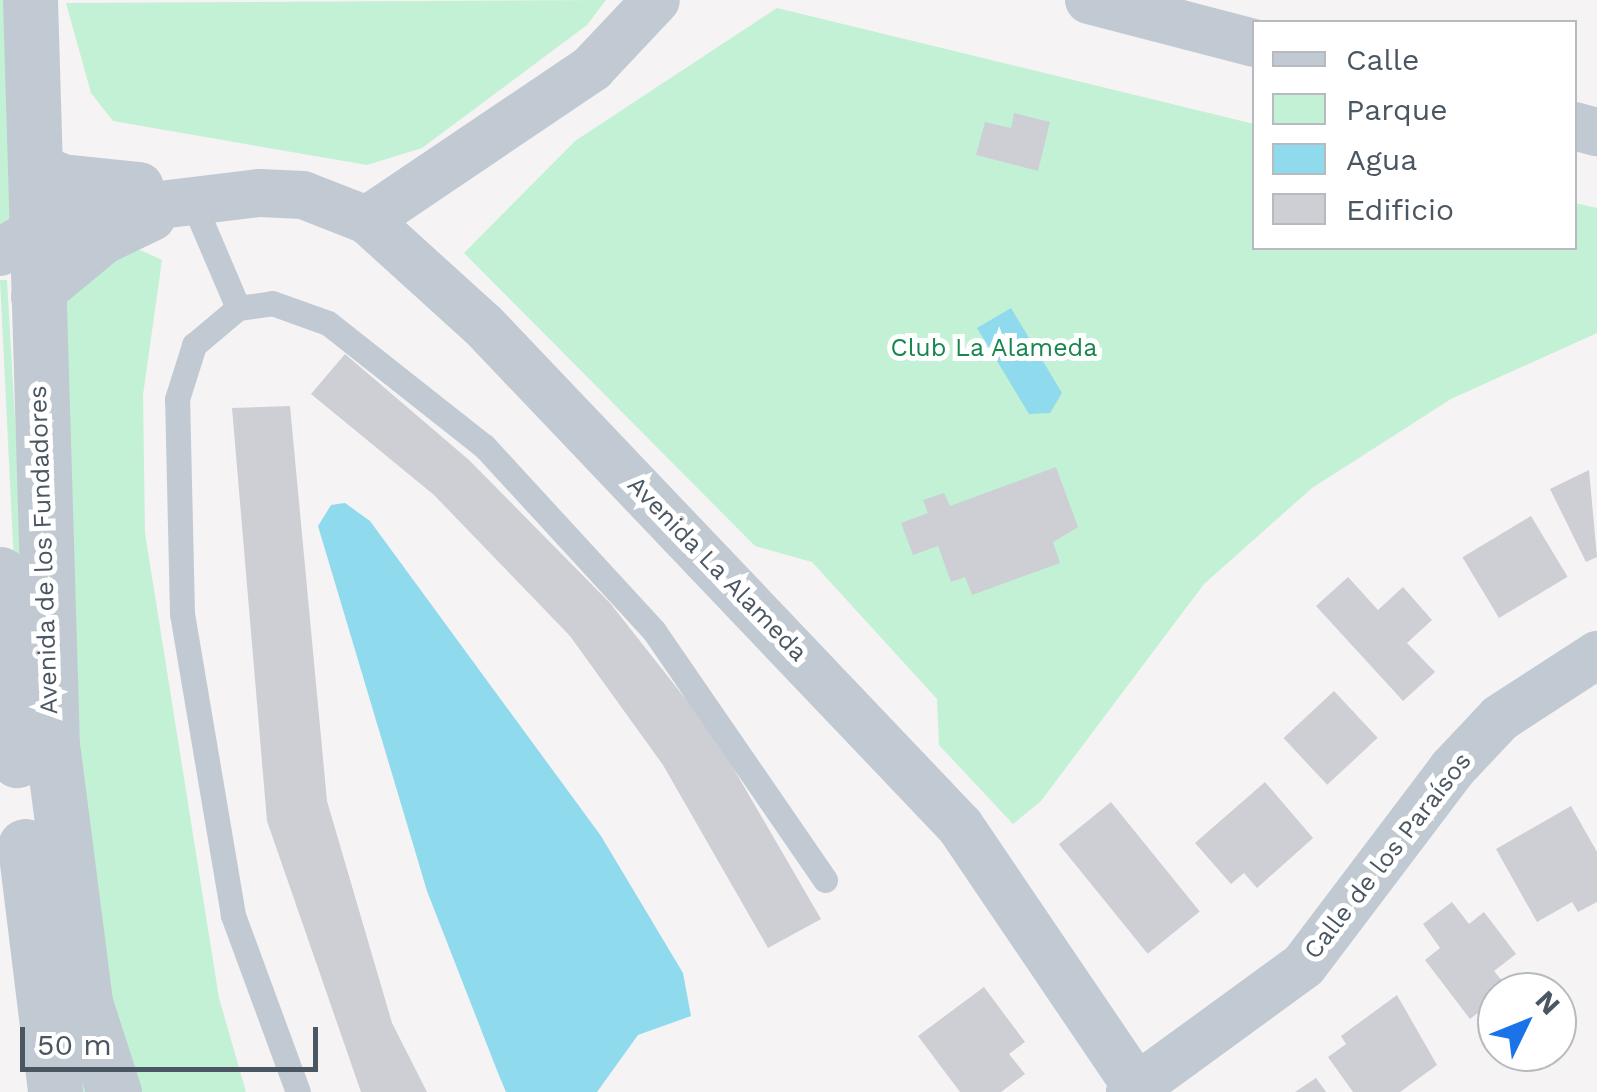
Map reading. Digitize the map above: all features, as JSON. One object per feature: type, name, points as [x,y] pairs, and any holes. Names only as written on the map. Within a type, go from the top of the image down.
[{"type":"street","name":"Avenida de los Fundadores","points":[[30,0],[32,164],[17,242],[35,297],[52,744],[86,1003],[114,1092]]},
{"type":"street","points":[[368,220],[592,68],[656,0]]},
{"type":"street","points":[[1089,0],[1252,42]]},
{"type":"street","name":"Avenida La Alameda","points":[[32,164],[192,200]]},
{"type":"street","name":"Avenida La Alameda","points":[[17,242],[61,218],[192,200],[304,195],[368,220],[484,325],[960,826],[1136,1091]]},
{"type":"street","name":"Avenida La Alameda","points":[[35,297],[104,240],[192,200]]},
{"type":"street","name":"Avenida de los Fundadores","points":[[0,574],[55,1092]]},
{"type":"street","name":"Calle de los Paraísos","points":[[1136,1091],[1304,965],[1476,744],[1597,654]]},
{"type":"lane","points":[[192,200],[238,308]]},
{"type":"lane","points":[[298,1092],[233,915],[182,614],[177,399],[194,345],[238,308],[272,303],[328,323],[497,459],[654,631],[825,880]]},
{"type":"green space","points":[[0,0],[11,0],[11,228],[0,228]]},
{"type":"green space","points":[[606,0],[587,25],[422,148],[367,165],[113,121],[91,93],[66,3]]},
{"type":"green space","name":"Club La Alameda","points":[[777,8],[1252,124],[1252,250],[1577,250],[1577,203],[1597,208],[1597,333],[1451,399],[1312,488],[1204,584],[1041,801],[1013,824],[939,745],[937,699],[812,562],[755,546],[464,253],[575,141]]},
{"type":"green space","points":[[138,249],[162,260],[143,395],[145,533],[219,998],[246,1092],[133,1092],[94,933],[56,412],[62,306],[88,273]]},
{"type":"green space","points":[[0,280],[7,280],[27,623],[91,1092],[77,1092],[17,624]]},
{"type":"water","points":[[1011,308],[1062,393],[1050,413],[1029,414],[977,328]]},
{"type":"water","points":[[345,503],[370,521],[601,836],[683,973],[691,1016],[638,1035],[597,1092],[506,1092],[427,891],[318,526],[331,505]]},
{"type":"building","points":[[1014,113],[1050,122],[1038,171],[976,155],[985,122],[1011,128]]},
{"type":"building","points":[[345,354],[469,460],[610,603],[714,735],[821,919],[768,948],[663,765],[570,636],[434,495],[311,394]]},
{"type":"building","points":[[290,406],[327,801],[392,1023],[427,1092],[361,1092],[267,821],[232,408]]},
{"type":"building","points":[[1056,467],[1078,527],[1053,542],[1060,563],[972,595],[965,577],[951,582],[938,546],[913,555],[901,523],[928,513],[923,500],[944,493],[950,506]]},
{"type":"building","points":[[1589,470],[1597,557],[1586,562],[1550,489]]},
{"type":"building","points":[[1531,516],[1568,577],[1499,618],[1462,557]]},
{"type":"building","points":[[1348,577],[1378,610],[1403,587],[1432,620],[1407,643],[1435,672],[1403,701],[1316,606]]},
{"type":"building","points":[[1334,691],[1378,738],[1327,785],[1284,738]]},
{"type":"building","points":[[1265,782],[1313,838],[1257,888],[1244,873],[1231,884],[1195,843]]},
{"type":"building","points":[[1111,802],[1200,912],[1148,954],[1059,844]]},
{"type":"building","points":[[1571,806],[1597,852],[1597,902],[1578,912],[1572,902],[1537,922],[1496,849]]},
{"type":"building","points":[[1452,902],[1469,924],[1484,912],[1516,954],[1495,972],[1477,972],[1477,1014],[1470,1019],[1425,960],[1440,948],[1423,924]]},
{"type":"building","points":[[984,987],[1025,1042],[1009,1054],[1025,1074],[1001,1092],[960,1092],[918,1036]]},
{"type":"building","points":[[1397,995],[1437,1065],[1400,1092],[1353,1092],[1328,1057],[1346,1044],[1341,1036]]},
{"type":"building","points":[[1316,1078],[1326,1092],[1295,1092]]}]
